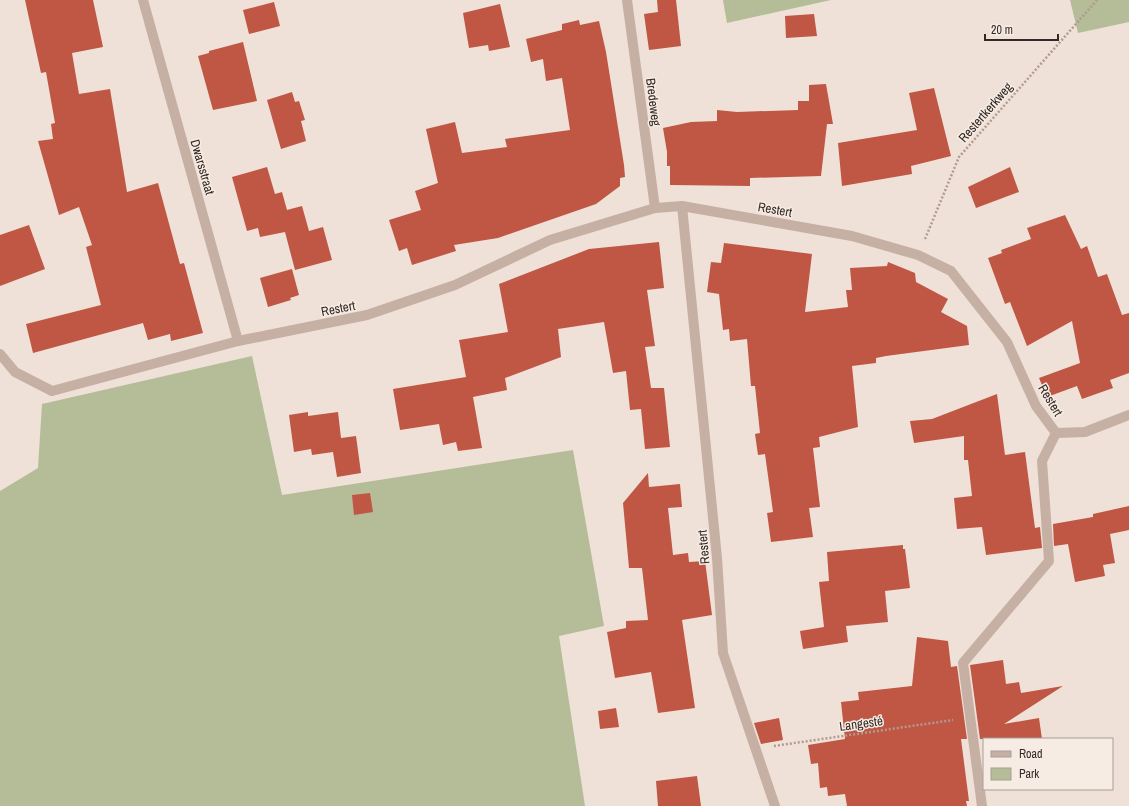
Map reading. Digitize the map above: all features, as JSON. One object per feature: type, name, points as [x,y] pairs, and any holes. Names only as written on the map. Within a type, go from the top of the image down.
[{"type":"street","name":"Dwarsstraat","points":[[143,0],[238,341]]},
{"type":"street","name":"Bredeweg","points":[[627,0],[655,208]]},
{"type":"street","name":"Restert","points":[[0,354],[15,372],[52,391],[238,341],[367,315],[455,285],[550,240],[655,208],[682,206],[852,236],[918,255],[950,271],[1007,342],[1036,406],[1056,433],[1042,461],[1049,561],[963,663],[969,718],[982,806]]},
{"type":"street","name":"Restert","points":[[682,206],[717,558],[723,653],[775,806]]},
{"type":"street","points":[[1056,433],[1085,432],[1129,415]]},
{"type":"path","name":"Restertkerkweg","points":[[918,255],[959,157],[1097,0]]},
{"type":"path","name":"Langesté","points":[[755,748],[969,718]]},
{"type":"green space","points":[[723,0],[831,0],[727,23]]},
{"type":"green space","points":[[1070,0],[1129,0],[1129,22],[1078,33]]},
{"type":"green space","points":[[252,356],[282,495],[573,450],[604,626],[559,636],[585,806],[0,806],[0,491],[38,468],[42,404]]},
{"type":"building","points":[[25,0],[93,0],[103,47],[72,53],[79,94],[110,89],[127,192],[158,183],[180,264],[184,263],[203,333],[171,341],[170,334],[148,340],[143,323],[33,353],[26,324],[101,305],[86,247],[92,245],[79,207],[59,215],[38,141],[53,139],[51,124],[55,123],[46,72],[41,73]]},
{"type":"building","points":[[657,0],[676,0],[681,46],[649,50],[644,14],[658,12]]},
{"type":"building","points":[[274,2],[280,26],[249,34],[243,10]]},
{"type":"building","points":[[500,4],[510,47],[489,51],[488,45],[469,48],[463,13]]},
{"type":"building","points":[[814,14],[817,36],[786,38],[785,16]]},
{"type":"building","points":[[579,20],[580,25],[599,21],[606,52],[624,165],[625,177],[620,178],[620,186],[596,204],[498,238],[454,245],[456,251],[412,265],[407,248],[399,251],[389,220],[421,210],[415,191],[438,183],[426,129],[455,122],[462,153],[507,147],[505,139],[570,130],[562,78],[546,81],[543,59],[531,62],[526,39],[562,30],[562,24]]},
{"type":"building","points":[[243,42],[257,101],[213,110],[198,56],[209,53],[209,51]]},
{"type":"building","points":[[826,84],[833,124],[827,124],[821,176],[750,178],[750,186],[670,185],[670,166],[667,166],[667,152],[663,128],[691,122],[717,121],[717,110],[737,112],[798,110],[798,101],[809,101],[809,85]]},
{"type":"building","points":[[934,88],[951,156],[911,166],[912,174],[842,186],[838,143],[917,130],[909,93]]},
{"type":"building","points":[[292,92],[295,102],[299,101],[305,120],[301,121],[306,141],[281,149],[267,100]]},
{"type":"building","points":[[267,167],[275,194],[282,192],[287,210],[302,206],[309,231],[323,227],[332,260],[295,270],[285,232],[260,237],[258,228],[247,231],[232,177]]},
{"type":"building","points":[[1010,167],[1019,192],[976,208],[968,187]]},
{"type":"building","points":[[1065,215],[1081,249],[1087,246],[1098,277],[1107,274],[1122,315],[1129,313],[1129,373],[1110,380],[1113,388],[1082,399],[1077,386],[1047,397],[1039,378],[1080,363],[1072,321],[1027,346],[1010,302],[1005,304],[988,258],[1002,253],[1001,250],[1031,239],[1027,228]]},
{"type":"building","points":[[29,225],[45,269],[0,286],[0,235]]},
{"type":"building","points":[[659,242],[664,288],[647,290],[655,346],[645,347],[651,388],[664,388],[670,447],[645,449],[641,409],[630,410],[626,371],[613,373],[604,322],[558,329],[561,357],[505,378],[507,390],[473,397],[482,448],[458,451],[456,442],[443,445],[439,424],[400,430],[393,389],[466,377],[459,340],[508,332],[499,284],[589,249]]},
{"type":"building","points":[[724,243],[812,254],[805,312],[848,307],[846,290],[852,290],[850,268],[887,266],[888,262],[915,273],[916,282],[948,299],[941,312],[967,326],[969,345],[886,356],[876,358],[876,363],[852,366],[858,427],[819,437],[820,447],[813,448],[820,507],[809,508],[813,537],[771,542],[767,513],[773,512],[765,454],[758,455],[755,434],[760,433],[755,386],[751,386],[747,339],[730,341],[729,329],[723,330],[719,294],[707,292],[711,262],[721,263]]},
{"type":"building","points":[[292,269],[299,295],[290,298],[291,300],[268,307],[260,278]]},
{"type":"building","points":[[997,394],[1005,455],[1025,452],[1035,528],[1040,527],[1042,548],[986,555],[982,527],[957,529],[954,498],[972,496],[968,460],[964,460],[964,436],[914,443],[910,421],[932,419]]},
{"type":"building","points":[[308,412],[308,416],[338,412],[341,438],[356,436],[361,473],[337,477],[333,452],[312,455],[311,449],[294,452],[289,415]]},
{"type":"building","points":[[648,473],[649,487],[680,484],[682,507],[668,508],[673,555],[688,553],[689,562],[705,561],[712,615],[682,620],[695,708],[658,713],[651,672],[615,678],[607,632],[626,628],[626,621],[648,620],[642,568],[629,568],[623,503]]},
{"type":"building","points":[[370,493],[373,512],[354,515],[352,495]]},
{"type":"building","points":[[1129,506],[1129,530],[1110,534],[1115,563],[1103,565],[1105,576],[1075,582],[1068,544],[1054,546],[1053,524],[1093,517],[1093,514]]},
{"type":"building","points":[[903,545],[903,549],[905,549],[910,588],[885,591],[888,622],[846,626],[848,642],[803,649],[800,631],[824,627],[819,582],[829,581],[827,552]]},
{"type":"building","points":[[917,637],[948,641],[951,667],[957,666],[967,739],[961,739],[969,801],[966,801],[967,806],[847,806],[845,794],[828,796],[827,787],[820,788],[818,763],[811,764],[808,745],[845,739],[841,702],[859,700],[858,692],[912,686]]},
{"type":"building","points":[[1003,660],[1006,684],[1019,682],[1021,693],[1063,686],[1004,724],[1039,718],[1042,738],[980,739],[970,665]]},
{"type":"building","points":[[616,708],[619,727],[600,729],[598,711]]},
{"type":"building","points":[[779,718],[783,740],[761,744],[754,723]]},
{"type":"building","points":[[697,776],[701,806],[658,806],[656,781]]}]
